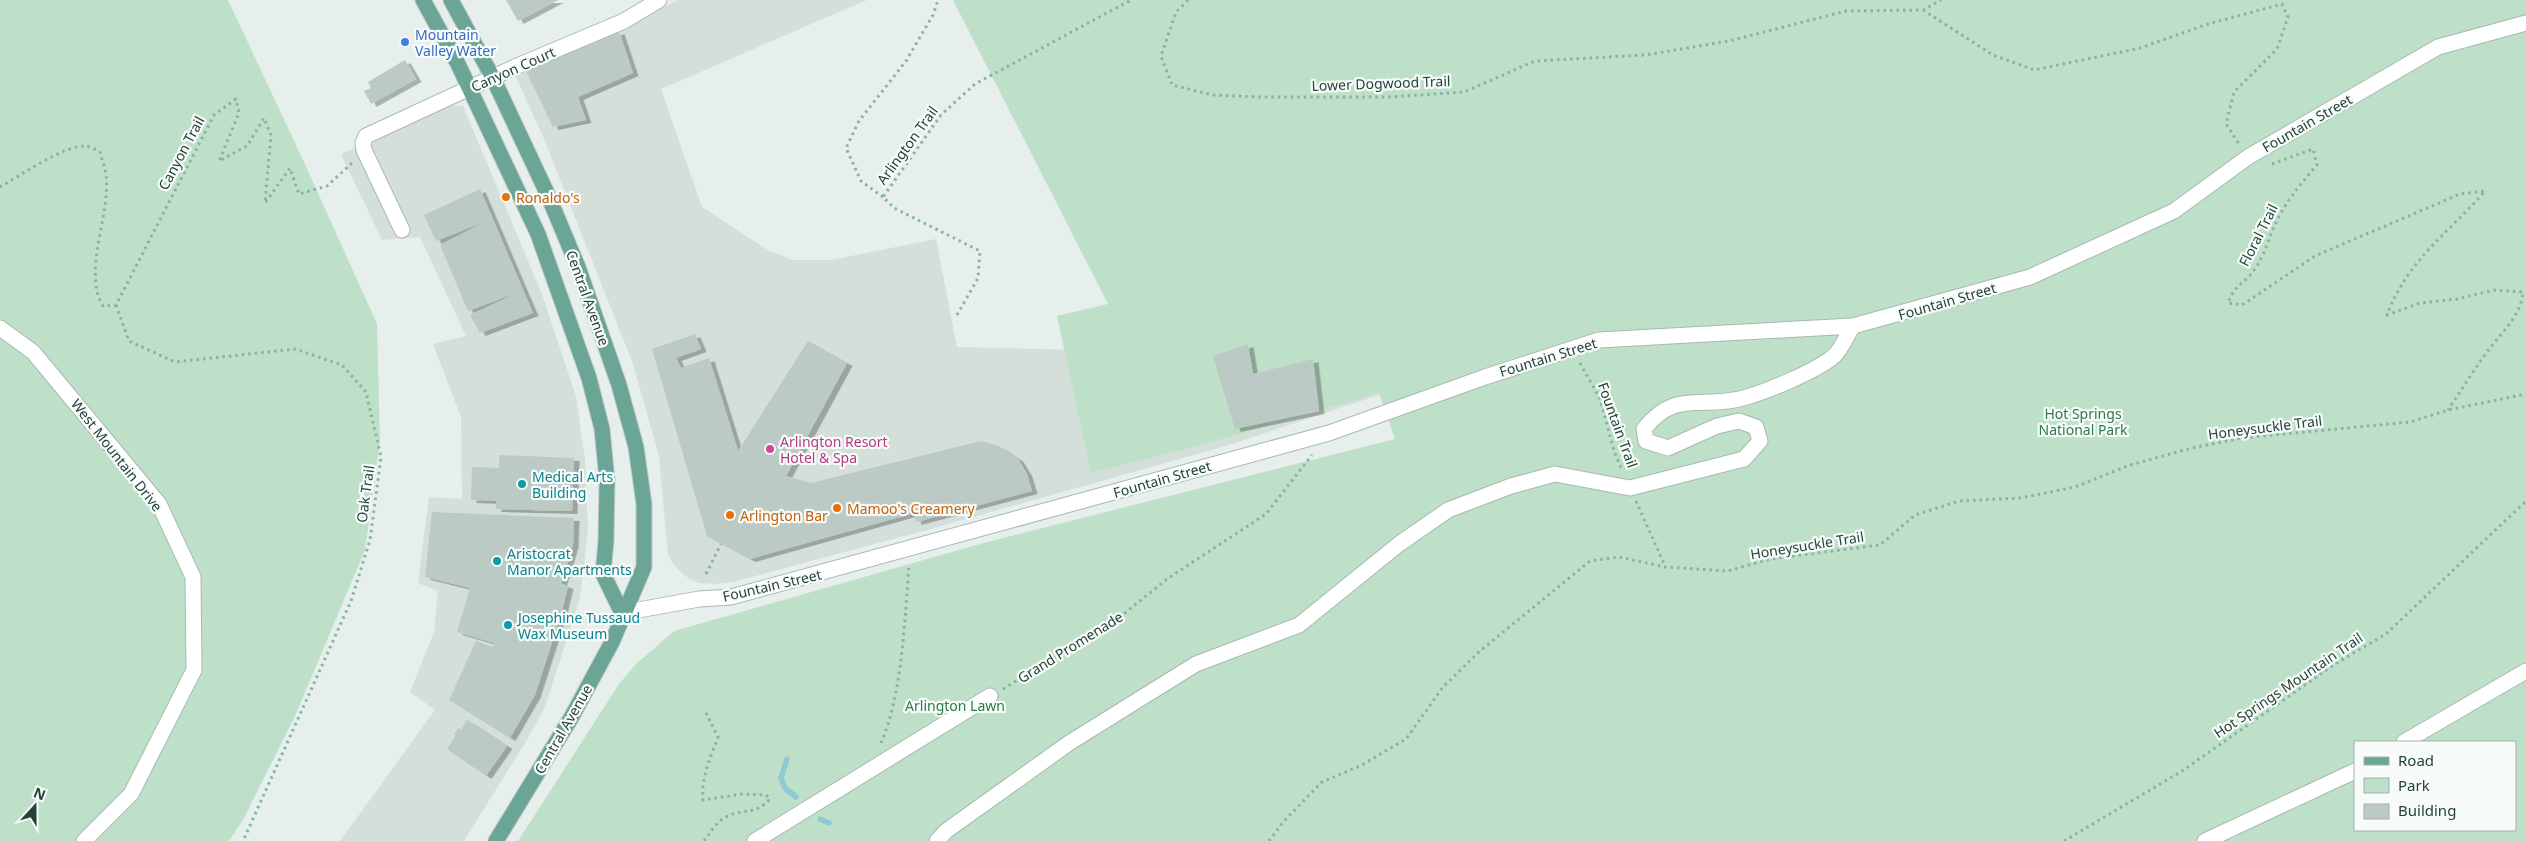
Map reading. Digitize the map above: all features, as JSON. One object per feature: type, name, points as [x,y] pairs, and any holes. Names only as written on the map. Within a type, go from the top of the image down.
[{"type":"main road","name":"Central Avenue","points":[[423,0],[445,38],[538,234],[589,378],[602,429],[607,480],[606,541],[603,574],[622,613]]},
{"type":"main road","name":"Central Avenue","points":[[450,0],[493,78],[548,193],[578,267],[619,385],[636,448],[644,504],[644,567],[622,613],[612,642],[571,718],[496,841]]},
{"type":"street","name":"Canyon Court","points":[[365,143],[469,89],[624,21],[659,0]]},
{"type":"street","name":"Fountain Street","points":[[622,613],[699,599],[731,597],[910,550],[1329,433],[1572,347],[1599,340],[1853,326],[1897,316],[1947,299],[2030,277],[2174,211],[2248,157],[2438,47],[2526,23]]},
{"type":"street","points":[[365,143],[402,230]]},
{"type":"street","points":[[937,841],[946,830],[1069,743],[1196,664],[1300,625],[1399,544],[1448,510],[1511,486],[1555,474],[1630,488],[1744,459],[1760,441],[1756,426],[1739,421],[1717,426],[1668,448],[1646,441],[1644,429],[1655,415],[1686,402],[1734,400],[1796,378],[1835,355],[1853,326]]},
{"type":"street","name":"West Mountain Drive","points":[[0,328],[33,352],[159,504],[192,577],[194,670],[131,794],[84,841]]},
{"type":"street","points":[[2406,741],[2526,671]]},
{"type":"street","points":[[755,841],[990,696]]},
{"type":"street","points":[[2206,841],[2354,771]]},
{"type":"path","points":[[883,197],[861,181],[846,148],[859,121],[906,61],[933,15],[938,0]]},
{"type":"path","name":"Arlington Trail","points":[[957,315],[978,278],[980,251],[901,212],[883,197],[941,114],[975,84],[1131,0]]},
{"type":"path","name":"Lower Dogwood Trail","points":[[1188,0],[1176,12],[1161,56],[1172,85],[1213,95],[1390,97],[1464,92],[1535,61],[1645,55],[1729,41],[1846,11],[1923,10],[1941,0]]},
{"type":"path","points":[[1923,10],[1993,55],[2034,70],[2140,48],[2208,24],[2282,4],[2288,17],[2277,49],[2234,92],[2226,124],[2248,157]]},
{"type":"path","name":"Canyon Trail","points":[[116,305],[214,115],[236,99],[239,113],[219,161],[247,146],[264,118],[271,135],[265,203],[290,168],[299,194],[327,186],[365,143]]},
{"type":"path","points":[[0,187],[40,163],[69,149],[86,146],[100,152],[106,176],[97,265],[96,295],[103,306],[116,305]]},
{"type":"path","name":"Floral Trail","points":[[2271,164],[2313,149],[2317,164],[2295,189],[2277,220],[2264,254],[2251,276],[2233,289],[2228,303],[2242,305],[2315,256],[2422,209],[2460,194],[2485,191],[2469,210],[2439,237],[2406,275],[2387,315],[2420,303],[2494,290],[2523,292],[2522,304],[2511,323],[2490,348],[2448,410]]},
{"type":"path","name":"Oak Trail","points":[[116,305],[129,342],[175,362],[295,349],[342,365],[366,392],[381,457],[370,540],[351,600],[331,650],[243,841]]},
{"type":"path","name":"Fountain Trail","points":[[1572,347],[1600,399],[1614,451],[1665,567]]},
{"type":"path","name":"Honeysuckle Trail","points":[[1269,841],[1283,822],[1322,782],[1362,765],[1406,739],[1443,687],[1474,657],[1590,561],[1619,557],[1665,567],[1728,571],[1770,559],[1880,545],[1915,515],[1958,501],[2020,498],[2075,487],[2130,465],[2192,448],[2242,438],[2410,422],[2448,410],[2526,394]]},
{"type":"path","name":"Grand Promenade","points":[[990,696],[1116,621],[1167,579],[1266,514],[1329,433]]},
{"type":"path","name":"Hot Springs Mountain Trail","points":[[2064,841],[2182,771],[2336,664],[2386,634],[2526,501]]},
{"type":"path","points":[[706,574],[721,544]]},
{"type":"path","points":[[880,746],[888,728],[901,657],[910,550]]},
{"type":"path","points":[[704,841],[717,823],[726,817],[759,810],[770,800],[766,795],[742,794],[704,800],[702,786],[705,770],[718,737],[706,713]]},
{"type":"shaded area","points":[[678,0],[867,0],[661,89],[702,207],[768,250],[793,260],[831,260],[936,239],[957,347],[1079,350],[1433,377],[1226,446],[927,530],[733,582],[699,583],[685,576],[673,564],[668,555],[659,456],[633,364],[544,139],[515,75],[623,28]]},
{"type":"shaded area","points":[[450,106],[463,106],[542,294],[576,396],[585,460],[588,530],[580,598],[545,707],[464,841],[340,841],[435,710],[410,692],[434,632],[438,591],[418,583],[429,497],[462,499],[461,417],[433,344],[466,336],[420,237],[382,240],[341,154]]},
{"type":"green space","points":[[0,0],[228,0],[377,324],[380,442],[365,550],[296,714],[243,820],[229,841],[0,841]]},
{"type":"green space","name":"Hot Springs National Park","points":[[953,0],[2526,0],[2526,841],[518,841],[619,684],[636,664],[674,631],[987,542],[1395,439],[1379,393],[1201,445],[1091,473],[1057,316],[1108,304]]},
{"type":"building","points":[[506,0],[558,0],[518,21]]},
{"type":"building","points":[[619,31],[633,73],[578,97],[586,120],[553,127],[526,71]]},
{"type":"building","points":[[405,60],[416,79],[371,104],[364,91],[371,88],[368,82]]},
{"type":"building","points":[[480,189],[533,313],[480,333],[470,315],[521,291],[468,311],[440,245],[489,220],[436,241],[424,215]]},
{"type":"building","name":"Arlington Resort Hotel & Spa","points":[[695,334],[701,349],[676,358],[681,368],[709,358],[738,451],[808,341],[847,363],[786,476],[811,483],[981,441],[999,446],[1018,459],[1027,474],[1032,491],[916,522],[914,513],[750,559],[707,536],[652,349]]},
{"type":"building","points":[[1248,344],[1253,374],[1313,359],[1319,411],[1235,429],[1213,356]]},
{"type":"building","name":"Medical Arts Building","points":[[499,455],[574,458],[572,511],[496,509],[496,501],[471,500],[472,467],[499,468]]},
{"type":"building","points":[[432,512],[574,518],[573,545],[562,581],[562,584],[568,586],[562,611],[535,695],[510,738],[449,700],[476,641],[492,647],[494,643],[457,632],[470,588],[425,577]]},
{"type":"building","points":[[467,720],[507,746],[486,776],[447,749],[458,728],[461,730]]},
{"type":"waterway","points":[[787,759],[781,778],[785,788],[796,797]]},
{"type":"waterway","points":[[820,819],[829,823]]},
{"type":"place","name":"Mountain Valley Water","points":[[405,42]]},
{"type":"place","name":"Ronaldo's","points":[[506,197]]},
{"type":"place","name":"Arlington Resort Hotel & Spa","points":[[770,449]]},
{"type":"place","name":"Medical Arts Building","points":[[522,484]]},
{"type":"place","name":"Mamoo's Creamery","points":[[837,508]]},
{"type":"place","name":"Arlington Bar","points":[[730,515]]},
{"type":"place","name":"Aristocrat Manor Apartments","points":[[497,561]]},
{"type":"place","name":"Josephine Tussaud Wax Museum","points":[[508,625]]},
{"type":"park label","name":"Arlington Lawn","points":[[955,705]]}]
